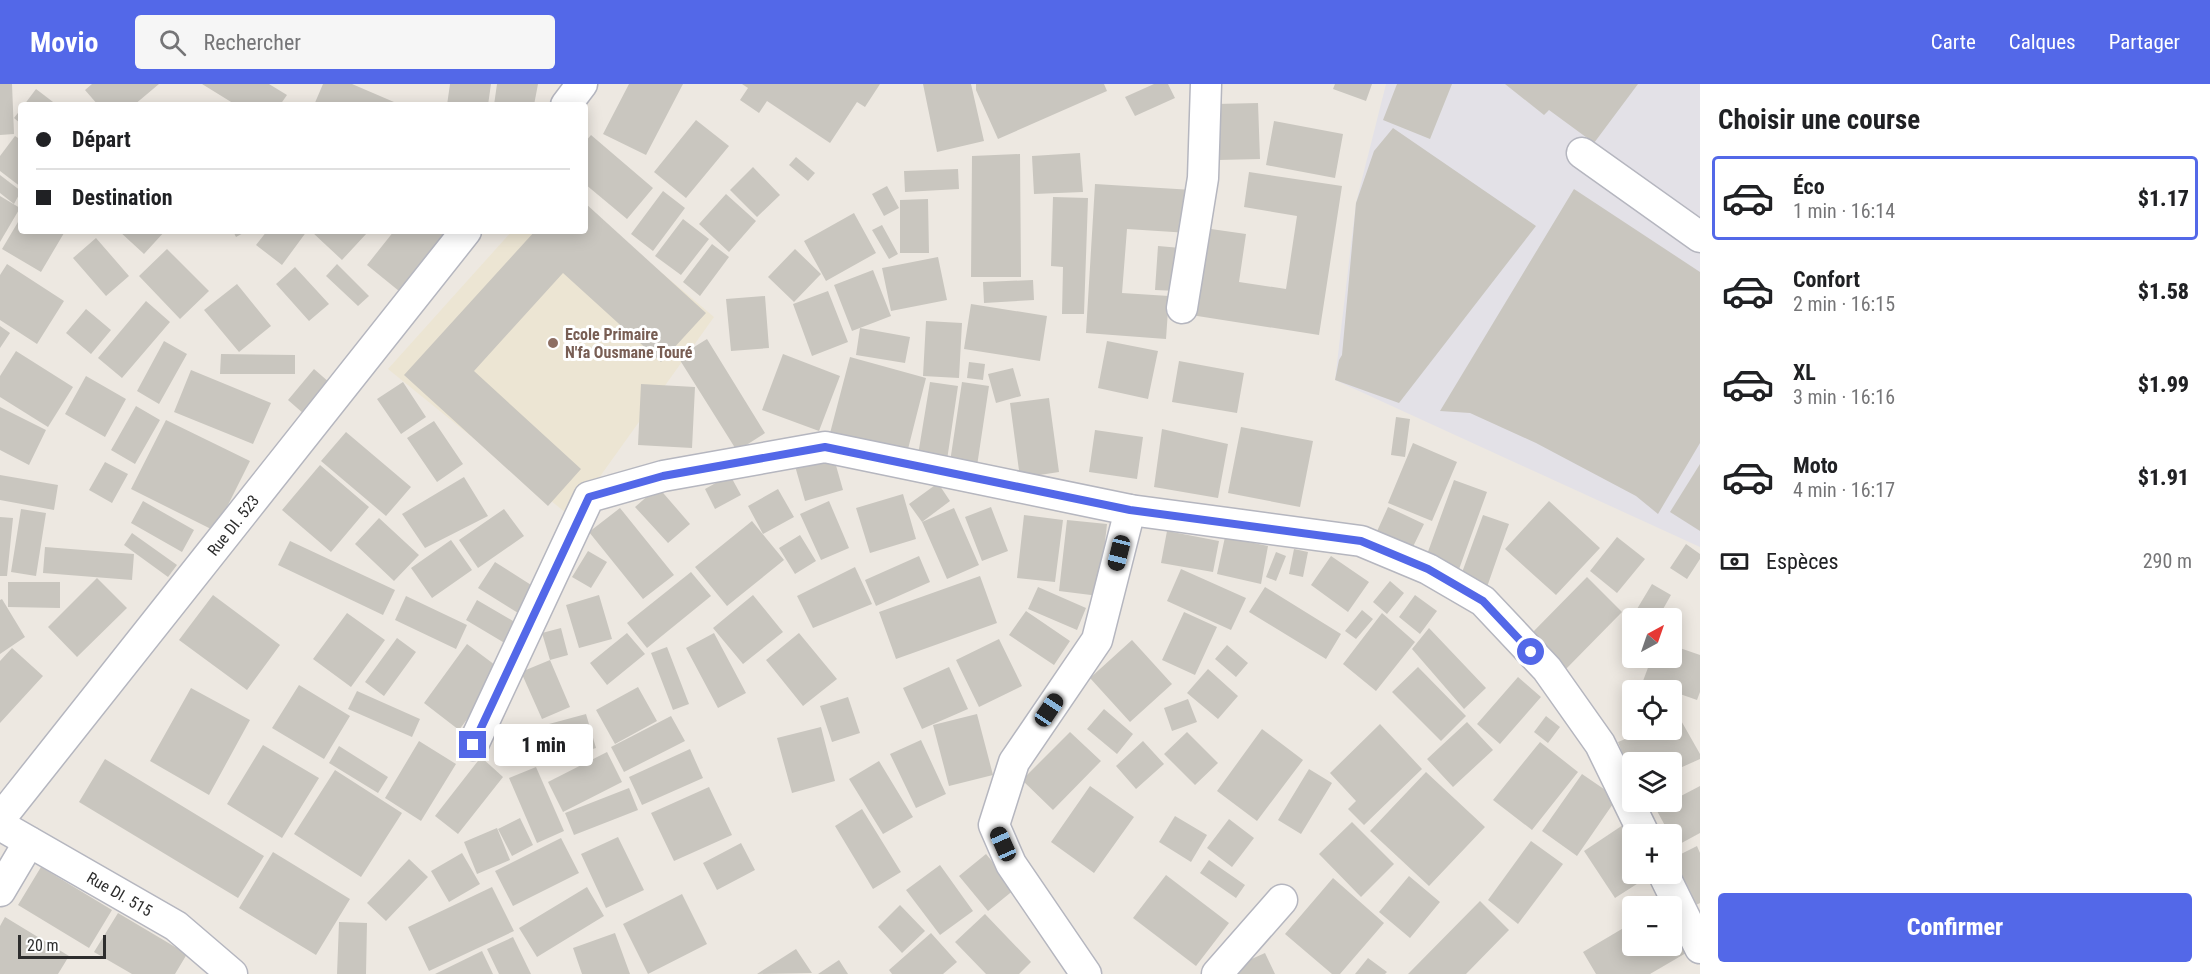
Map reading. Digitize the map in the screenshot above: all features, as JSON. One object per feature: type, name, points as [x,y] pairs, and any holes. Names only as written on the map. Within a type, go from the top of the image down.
[{"type":"street","points":[[568,102],[582,84]]},
{"type":"street","points":[[1182,308],[1203,178],[1206,84]]},
{"type":"street","points":[[1582,153],[1700,237]]},
{"type":"street","name":"Rue DI. 523","points":[[0,819],[464,234]]},
{"type":"street","points":[[473,745],[589,497],[663,476],[825,447],[1130,510],[1361,541],[1428,569],[1483,601],[1547,669],[1600,744],[1639,824]]},
{"type":"street","points":[[1086,974],[1011,864],[994,825],[1014,762],[1097,640],[1130,510]]},
{"type":"street","name":"Rue DI. 515","points":[[0,825],[176,926],[232,974]]},
{"type":"street","points":[[0,891],[29,842]]},
{"type":"street","points":[[1669,884],[1698,937]]},
{"type":"street","points":[[1217,974],[1282,900]]},
{"type":"shaded area","points":[[1386,84],[1700,84],[1700,547],[1335,380],[1356,203]]},
{"type":"shaded area","name":"Ecole Primaire N'fa Ousmane Touré","points":[[588,211],[714,317],[571,517],[388,369],[509,234],[588,234]]},
{"type":"building","points":[[0,84],[12,84],[14,134],[0,135]]},
{"type":"building","points":[[92,84],[159,84],[138,102],[95,102],[85,90]]},
{"type":"building","points":[[202,84],[269,84],[287,95],[282,102],[231,102]]},
{"type":"building","points":[[323,84],[352,84],[394,102],[315,102]]},
{"type":"building","points":[[450,84],[491,84],[488,102],[447,102]]},
{"type":"building","points":[[497,84],[538,84],[535,102],[494,102]]},
{"type":"building","points":[[629,84],[683,84],[646,155],[603,134]]},
{"type":"building","points":[[742,84],[880,84],[865,107],[857,102],[830,143],[767,101],[759,113],[740,100],[748,88]]},
{"type":"building","points":[[923,84],[971,84],[984,141],[937,152]]},
{"type":"building","points":[[976,84],[1104,84],[1107,91],[998,139],[976,90]]},
{"type":"building","points":[[1154,84],[1168,84],[1175,98],[1135,116],[1125,97]]},
{"type":"building","points":[[1335,84],[1372,84],[1366,101],[1333,89]]},
{"type":"building","points":[[1397,84],[1452,84],[1430,139],[1383,120]]},
{"type":"building","points":[[1505,84],[1638,84],[1594,143],[1549,110],[1544,115]]},
{"type":"building","points":[[36,89],[53,102],[26,102]]},
{"type":"building","points":[[1258,103],[1260,159],[1218,160],[1216,104]]},
{"type":"building","points":[[696,120],[729,146],[686,198],[654,172]]},
{"type":"building","points":[[1274,121],[1343,134],[1335,178],[1266,165]]},
{"type":"building","points":[[1393,128],[1536,226],[1399,403],[1335,380],[1342,355],[1356,203],[1374,151]]},
{"type":"building","points":[[591,135],[653,188],[627,219],[588,186],[588,138]]},
{"type":"building","points":[[15,136],[18,138],[18,185],[0,171],[0,156]]},
{"type":"building","points":[[1080,153],[1083,192],[1034,194],[1032,156]]},
{"type":"building","points":[[1020,154],[1021,277],[971,277],[972,156]]},
{"type":"building","points":[[796,157],[815,173],[808,181],[789,165]]},
{"type":"building","points":[[753,167],[780,195],[757,217],[730,190]]},
{"type":"building","points":[[958,169],[959,189],[905,192],[904,171]]},
{"type":"building","points":[[1249,172],[1342,186],[1319,335],[1191,315],[1204,228],[1246,234],[1239,282],[1286,289],[1297,216],[1244,207]]},
{"type":"building","points":[[0,175],[18,189],[18,197],[14,204],[0,193]]},
{"type":"building","points":[[1095,184],[1193,190],[1189,233],[1127,229],[1122,293],[1169,296],[1166,339],[1086,333]]},
{"type":"building","points":[[887,186],[899,208],[884,216],[872,194]]},
{"type":"building","points":[[1574,189],[1700,272],[1700,443],[1658,514],[1636,496],[1536,443],[1470,413],[1440,411]]},
{"type":"building","points":[[663,191],[685,208],[653,251],[631,234]]},
{"type":"building","points":[[726,194],[756,221],[729,252],[699,224]]},
{"type":"building","points":[[0,196],[18,207],[18,211],[0,242]]},
{"type":"building","points":[[1053,197],[1088,198],[1084,314],[1062,314],[1063,267],[1051,266]]},
{"type":"building","points":[[928,199],[929,253],[900,253],[900,200]]},
{"type":"building","points":[[588,206],[706,313],[661,362],[563,273],[474,371],[581,469],[548,506],[404,375],[532,234],[588,234]]},
{"type":"building","points":[[854,213],[876,253],[826,281],[804,241]]},
{"type":"building","points":[[683,219],[709,239],[681,275],[655,256]]},
{"type":"building","points":[[18,222],[18,234],[63,234],[41,272],[2,249]]},
{"type":"building","points":[[882,225],[898,254],[889,259],[872,230]]},
{"type":"building","points":[[122,234],[162,234],[144,254]]},
{"type":"building","points":[[265,234],[305,234],[282,265],[256,245]]},
{"type":"building","points":[[314,234],[366,234],[342,260]]},
{"type":"building","points":[[392,234],[445,234],[399,291],[367,265]]},
{"type":"building","points":[[96,238],[129,276],[106,296],[73,258]]},
{"type":"building","points":[[712,244],[729,257],[700,296],[683,282]]},
{"type":"building","points":[[1158,246],[1181,248],[1178,291],[1155,290]]},
{"type":"building","points":[[167,249],[209,291],[180,319],[139,276]]},
{"type":"building","points":[[795,249],[821,274],[794,302],[768,277]]},
{"type":"building","points":[[938,257],[947,300],[891,311],[882,268]]},
{"type":"building","points":[[7,264],[64,301],[37,344],[0,320],[0,275]]},
{"type":"building","points":[[337,264],[369,296],[358,306],[326,276]]},
{"type":"building","points":[[295,267],[329,304],[309,321],[276,284]]},
{"type":"building","points":[[873,270],[891,316],[852,331],[834,285]]},
{"type":"building","points":[[1033,280],[1034,300],[984,303],[983,282]]},
{"type":"building","points":[[237,284],[271,326],[239,352],[204,310]]},
{"type":"building","points":[[828,291],[848,342],[812,356],[793,304]]},
{"type":"building","points":[[765,296],[769,348],[731,351],[726,299]]},
{"type":"building","points":[[146,301],[170,322],[122,378],[98,358]]},
{"type":"building","points":[[971,304],[1047,316],[1040,361],[964,349]]},
{"type":"building","points":[[86,309],[111,330],[91,354],[66,333]]},
{"type":"building","points":[[926,321],[962,323],[959,378],[923,376]]},
{"type":"building","points":[[0,326],[10,333],[0,348]]},
{"type":"building","points":[[860,328],[910,337],[905,363],[856,355]]},
{"type":"building","points":[[707,339],[765,433],[737,451],[678,357]]},
{"type":"building","points":[[164,341],[187,354],[159,404],[137,391]]},
{"type":"building","points":[[1107,341],[1158,351],[1148,399],[1098,388]]},
{"type":"building","points":[[16,351],[73,387],[48,427],[0,397],[0,376]]},
{"type":"building","points":[[221,354],[295,355],[295,374],[220,374]]},
{"type":"building","points":[[783,354],[840,376],[819,431],[762,410]]},
{"type":"building","points":[[850,357],[926,378],[906,457],[829,437]]},
{"type":"building","points":[[1179,361],[1244,373],[1237,413],[1172,402]]},
{"type":"building","points":[[969,362],[985,364],[983,380],[967,378]]},
{"type":"building","points":[[1013,368],[1021,396],[996,403],[988,374]]},
{"type":"building","points":[[314,369],[330,383],[304,414],[288,400]]},
{"type":"building","points":[[191,370],[271,403],[253,444],[174,412]]},
{"type":"building","points":[[86,376],[126,399],[105,437],[65,414]]},
{"type":"building","points":[[403,382],[426,417],[401,434],[377,399]]},
{"type":"building","points":[[930,382],[958,386],[947,460],[918,455]]},
{"type":"building","points":[[962,382],[989,386],[977,466],[950,462]]},
{"type":"building","points":[[641,384],[695,387],[692,448],[638,445]]},
{"type":"building","points":[[1049,398],[1059,472],[1020,478],[1010,403]]},
{"type":"building","points":[[136,406],[160,420],[135,464],[111,450]]},
{"type":"building","points":[[0,407],[46,430],[29,465],[0,450]]},
{"type":"building","points":[[1396,417],[1410,419],[1405,457],[1391,455]]},
{"type":"building","points":[[166,420],[250,461],[215,531],[131,489]]},
{"type":"building","points":[[434,421],[463,464],[437,482],[407,438]]},
{"type":"building","points":[[1241,427],[1313,441],[1300,507],[1228,493]]},
{"type":"building","points":[[1162,429],[1228,444],[1218,498],[1154,487]]},
{"type":"building","points":[[1095,430],[1143,437],[1137,479],[1089,472]]},
{"type":"building","points":[[346,432],[411,487],[386,516],[321,461]]},
{"type":"building","points":[[1413,443],[1457,462],[1432,521],[1388,503]]},
{"type":"building","points":[[833,455],[843,490],[805,501],[795,466]]},
{"type":"building","points":[[105,462],[128,474],[112,503],[89,490]]},
{"type":"building","points":[[1700,464],[1700,531],[1670,512]]},
{"type":"building","points":[[320,465],[369,507],[331,552],[282,510]]},
{"type":"building","points":[[0,475],[58,485],[54,510],[0,500]]},
{"type":"building","points":[[730,475],[741,495],[715,509],[705,489]]},
{"type":"building","points":[[464,477],[488,516],[425,548],[402,514]]},
{"type":"building","points":[[1454,480],[1487,492],[1458,572],[1425,560]]},
{"type":"building","points":[[938,483],[950,501],[922,522],[909,504]]},
{"type":"building","points":[[658,487],[690,524],[668,543],[635,507]]},
{"type":"building","points":[[778,489],[794,517],[763,534],[748,506]]},
{"type":"building","points":[[903,494],[916,539],[870,553],[856,508]]},
{"type":"building","points":[[143,501],[194,530],[182,552],[131,523]]},
{"type":"building","points":[[829,501],[849,548],[821,560],[800,514]]},
{"type":"building","points":[[1549,501],[1600,548],[1556,595],[1505,549]]},
{"type":"building","points":[[991,507],[1008,551],[982,561],[965,517]]},
{"type":"building","points":[[1388,507],[1424,524],[1409,555],[1374,538]]},
{"type":"building","points":[[620,508],[674,575],[643,599],[589,532]]},
{"type":"building","points":[[954,508],[979,565],[947,579],[922,522]]},
{"type":"building","points":[[21,509],[46,513],[36,576],[11,572]]},
{"type":"building","points":[[504,509],[524,536],[478,568],[459,540]]},
{"type":"building","points":[[1024,515],[1063,520],[1055,582],[1017,578]]},
{"type":"building","points":[[1483,515],[1509,524],[1487,587],[1460,578]]},
{"type":"building","points":[[0,517],[13,518],[7,576],[0,576]]},
{"type":"building","points":[[379,518],[419,555],[394,581],[355,544]]},
{"type":"building","points":[[1067,520],[1107,524],[1099,596],[1059,591]]},
{"type":"building","points":[[752,521],[784,560],[727,606],[695,567]]},
{"type":"building","points":[[1167,531],[1219,541],[1213,572],[1161,563]]},
{"type":"building","points":[[132,533],[177,565],[168,577],[124,545]]},
{"type":"building","points":[[800,535],[816,561],[795,574],[779,548]]},
{"type":"building","points":[[1225,537],[1268,546],[1261,584],[1217,574]]},
{"type":"building","points":[[1617,537],[1645,559],[1617,593],[1590,571]]},
{"type":"building","points":[[451,540],[472,570],[432,598],[411,568]]},
{"type":"building","points":[[290,541],[395,590],[383,615],[278,565]]},
{"type":"building","points":[[1686,544],[1700,554],[1700,559],[1687,579],[1670,568]]},
{"type":"building","points":[[45,547],[134,554],[132,580],[43,573]]},
{"type":"building","points":[[1294,549],[1308,552],[1303,577],[1289,574]]},
{"type":"building","points":[[588,551],[607,562],[591,588],[572,577]]},
{"type":"building","points":[[1276,552],[1286,556],[1276,581],[1266,577]]},
{"type":"building","points":[[919,556],[930,582],[876,606],[865,580]]},
{"type":"building","points":[[1331,556],[1369,582],[1348,612],[1311,585]]},
{"type":"building","points":[[495,562],[539,590],[523,616],[478,588]]},
{"type":"building","points":[[855,567],[872,604],[813,628],[797,596]]},
{"type":"building","points":[[1181,569],[1246,598],[1231,630],[1167,601]]},
{"type":"building","points":[[691,572],[711,596],[647,648],[627,623]]},
{"type":"building","points":[[980,576],[997,623],[896,659],[879,612]]},
{"type":"building","points":[[1587,577],[1622,612],[1565,670],[1530,635]]},
{"type":"building","points":[[97,578],[127,608],[77,657],[48,627]]},
{"type":"building","points":[[1390,581],[1404,593],[1387,614],[1373,602]]},
{"type":"building","points":[[8,582],[60,582],[60,608],[8,607]]},
{"type":"building","points":[[1652,584],[1671,595],[1664,608],[1638,608]]},
{"type":"building","points":[[1038,587],[1086,608],[1077,630],[1028,609]]},
{"type":"building","points":[[1265,587],[1341,634],[1326,659],[1249,612]]},
{"type":"building","points":[[213,595],[280,645],[247,690],[179,640]]},
{"type":"building","points":[[599,595],[612,639],[579,648],[566,605]]},
{"type":"building","points":[[753,595],[783,632],[743,664],[713,628]]},
{"type":"building","points":[[1415,595],[1437,611],[1420,634],[1399,617]]},
{"type":"building","points":[[406,596],[467,625],[456,649],[395,620]]},
{"type":"building","points":[[2,599],[25,637],[0,654],[0,600]]},
{"type":"building","points":[[477,600],[525,628],[513,648],[466,620]]},
{"type":"building","points":[[1362,610],[1373,619],[1356,639],[1345,631]]},
{"type":"building","points":[[1026,611],[1070,641],[1054,665],[1009,635]]},
{"type":"building","points":[[1184,612],[1217,627],[1195,675],[1162,660]]},
{"type":"building","points":[[347,613],[385,640],[351,687],[313,659]]},
{"type":"building","points":[[1382,613],[1415,642],[1376,691],[1343,664]]},
{"type":"building","points":[[561,628],[568,655],[550,660],[542,633]]},
{"type":"building","points":[[1429,628],[1486,688],[1464,709],[1412,649]]},
{"type":"building","points":[[627,633],[645,654],[607,685],[590,663]]},
{"type":"building","points":[[714,633],[746,693],[718,708],[686,648]]},
{"type":"building","points":[[799,633],[837,679],[803,706],[766,660]]},
{"type":"building","points":[[397,638],[416,652],[384,696],[365,682]]},
{"type":"building","points":[[999,639],[1022,686],[979,707],[956,660]]},
{"type":"building","points":[[1132,640],[1172,684],[1130,722],[1090,678]]},
{"type":"building","points":[[467,644],[503,671],[459,730],[424,703]]},
{"type":"building","points":[[1227,645],[1248,663],[1236,677],[1215,659]]},
{"type":"building","points":[[667,647],[689,704],[673,710],[651,653]]},
{"type":"building","points":[[12,648],[43,676],[0,723],[0,661]]},
{"type":"building","points":[[1682,649],[1700,655],[1700,692],[1697,700],[1682,695],[1682,680],[1643,680],[1648,668],[1682,668]]},
{"type":"building","points":[[550,660],[570,707],[542,719],[521,672]]},
{"type":"building","points":[[949,667],[968,709],[922,729],[903,688]]},
{"type":"building","points":[[1418,667],[1466,716],[1441,741],[1392,692]]},
{"type":"building","points":[[1208,669],[1238,696],[1218,719],[1187,693]]},
{"type":"building","points":[[1518,677],[1541,697],[1500,744],[1477,724]]},
{"type":"building","points":[[299,685],[350,716],[324,759],[272,728]]},
{"type":"building","points":[[638,687],[657,721],[615,744],[596,710]]},
{"type":"building","points":[[191,688],[250,720],[209,795],[150,761]]},
{"type":"building","points":[[357,691],[420,719],[412,737],[348,709]]},
{"type":"building","points":[[848,697],[860,733],[832,742],[820,706]]},
{"type":"building","points":[[1188,699],[1197,722],[1172,731],[1164,708]]},
{"type":"building","points":[[1104,709],[1133,734],[1117,754],[1087,729]]},
{"type":"building","points":[[586,714],[596,748],[559,759],[549,724]]},
{"type":"building","points":[[977,714],[993,775],[949,786],[933,725]]},
{"type":"building","points":[[671,716],[685,741],[624,772],[611,747]]},
{"type":"building","points":[[1546,716],[1560,727],[1548,743],[1534,732]]},
{"type":"building","points":[[1467,722],[1493,750],[1453,787],[1427,759]]},
{"type":"building","points":[[1682,722],[1700,754],[1700,759],[1682,767],[1682,752],[1622,752],[1618,742],[1623,740],[1682,740]]},
{"type":"building","points":[[1380,724],[1422,769],[1364,825],[1348,809],[1356,801],[1330,773]]},
{"type":"building","points":[[821,727],[835,781],[792,793],[777,738]]},
{"type":"building","points":[[1262,729],[1303,760],[1257,821],[1217,791]]},
{"type":"building","points":[[1070,732],[1101,761],[1053,810],[1022,780]]},
{"type":"building","points":[[1187,732],[1218,763],[1195,785],[1164,754]]},
{"type":"building","points":[[921,740],[946,794],[916,808],[890,754]]},
{"type":"building","points":[[419,741],[456,764],[421,821],[385,798]]},
{"type":"building","points":[[1143,741],[1164,764],[1136,789],[1116,766]]},
{"type":"building","points":[[1540,742],[1578,772],[1532,830],[1493,800]]},
{"type":"building","points":[[263,745],[319,778],[282,838],[227,804]]},
{"type":"building","points":[[339,746],[388,777],[378,793],[329,763]]},
{"type":"building","points":[[690,749],[703,778],[642,805],[629,777]]},
{"type":"building","points":[[607,752],[622,782],[563,812],[548,782]]},
{"type":"building","points":[[481,757],[503,777],[458,834],[435,816]]},
{"type":"building","points":[[105,759],[264,856],[238,898],[79,802]]},
{"type":"building","points":[[879,761],[913,817],[883,834],[849,779]]},
{"type":"building","points":[[536,767],[564,831],[537,843],[509,778]]},
{"type":"building","points":[[1309,769],[1332,783],[1301,834],[1278,820]]},
{"type":"building","points":[[335,770],[402,813],[361,877],[294,834]]},
{"type":"building","points":[[1426,772],[1485,827],[1429,886],[1370,831]]},
{"type":"building","points":[[1582,774],[1617,798],[1577,856],[1542,831]]},
{"type":"building","points":[[1090,786],[1134,817],[1094,873],[1051,842]]},
{"type":"building","points":[[1700,786],[1700,833],[1682,843],[1682,824],[1664,824],[1658,812],[1682,812],[1682,795]]},
{"type":"building","points":[[709,787],[732,835],[674,861],[651,813]]},
{"type":"building","points":[[629,788],[638,810],[574,835],[565,813]]},
{"type":"building","points":[[862,809],[901,872],[873,889],[835,826]]},
{"type":"building","points":[[1175,816],[1207,835],[1191,862],[1159,842]]},
{"type":"building","points":[[520,818],[533,845],[512,856],[498,829]]},
{"type":"building","points":[[1229,819],[1254,838],[1232,867],[1207,848]]},
{"type":"building","points":[[1352,822],[1394,864],[1361,897],[1319,854]]},
{"type":"building","points":[[1622,826],[1622,884],[1637,884],[1615,898],[1584,851]]},
{"type":"building","points":[[497,828],[510,860],[477,874],[464,842]]},
{"type":"building","points":[[618,837],[644,890],[606,908],[581,854]]},
{"type":"building","points":[[561,838],[579,873],[513,906],[495,871]]},
{"type":"building","points":[[1531,841],[1563,864],[1518,924],[1488,900]]},
{"type":"building","points":[[741,843],[755,870],[717,890],[703,863]]},
{"type":"building","points":[[1697,846],[1700,853],[1700,903],[1694,906],[1682,881],[1682,854]]},
{"type":"building","points":[[273,852],[350,899],[316,955],[239,908]]},
{"type":"building","points":[[462,853],[480,884],[449,902],[431,871]]},
{"type":"building","points":[[986,854],[1015,889],[988,911],[959,876]]},
{"type":"building","points":[[409,859],[428,877],[386,921],[367,903]]},
{"type":"building","points":[[1209,860],[1245,885],[1236,898],[1200,873]]},
{"type":"building","points":[[940,865],[973,911],[940,935],[906,890]]},
{"type":"building","points":[[41,867],[112,910],[89,948],[18,905]]},
{"type":"building","points":[[1166,875],[1229,923],[1196,966],[1133,918]]},
{"type":"building","points":[[1409,876],[1440,902],[1410,938],[1379,912]]},
{"type":"building","points":[[1333,878],[1384,923],[1340,974],[1332,974],[1285,934]]},
{"type":"building","points":[[492,887],[514,931],[429,971],[408,927]]},
{"type":"building","points":[[587,887],[604,916],[537,957],[519,928]]},
{"type":"building","points":[[682,894],[707,944],[648,974],[623,924]]},
{"type":"building","points":[[1480,901],[1509,930],[1466,974],[1408,974]]},
{"type":"building","points":[[900,905],[925,931],[902,953],[878,927]]},
{"type":"building","points":[[118,913],[187,954],[175,974],[132,974],[94,952]]},
{"type":"building","points":[[985,914],[1031,962],[1019,974],[986,974],[955,942]]},
{"type":"building","points":[[5,917],[69,956],[58,974],[0,974],[0,926]]},
{"type":"building","points":[[339,922],[367,923],[366,974],[337,974]]},
{"type":"building","points":[[1622,929],[1622,956],[1681,956],[1650,974],[1596,974],[1583,952]]},
{"type":"building","points":[[615,933],[630,974],[582,974],[573,948]]},
{"type":"building","points":[[931,933],[957,962],[943,974],[892,974],[889,970]]},
{"type":"building","points":[[513,937],[531,974],[499,974],[487,949]]},
{"type":"building","points":[[796,949],[812,973],[757,974]]},
{"type":"building","points":[[482,951],[493,974],[435,974]]},
{"type":"building","points":[[1265,953],[1275,974],[1231,974],[1229,969]]},
{"type":"building","points":[[1368,958],[1387,972],[1385,974],[1355,974]]},
{"type":"building","points":[[839,960],[848,974],[818,974]]},
{"type":"place","name":"Ecole Primaire N'fa Ousmane Touré","points":[[553,343]]},
{"type":"route","points":[[473,745],[589,497],[663,476],[825,447],[1130,510],[1361,541],[1428,569],[1483,601],[1531,652]]}]
